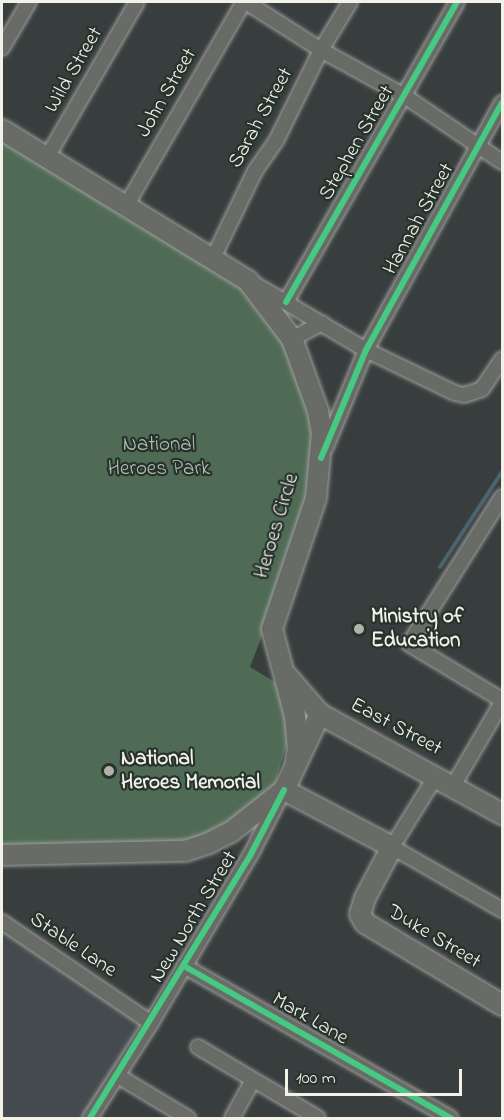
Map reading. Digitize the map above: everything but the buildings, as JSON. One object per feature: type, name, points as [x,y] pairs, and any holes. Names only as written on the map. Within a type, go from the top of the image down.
[{"type":"main road","name":"Heroes Circle","points":[[2,130],[248,281],[292,339],[318,411],[321,458],[315,498],[272,629],[280,670],[297,730],[295,766]]},
{"type":"main road","name":"East Street","points":[[280,670],[320,714],[502,814]]},
{"type":"main road","name":"Heroes Circle","points":[[2,855],[185,850],[231,832],[284,790],[320,714]]},
{"type":"main road","points":[[284,790],[392,847]]},
{"type":"main road","name":"Duke Street","points":[[392,847],[365,898],[360,914],[365,923],[502,1005]]},
{"type":"street","points":[[2,48],[29,2]]},
{"type":"street","name":"Wild Street","points":[[46,159],[137,2]]},
{"type":"street","points":[[245,2],[321,50],[403,95],[502,162]]},
{"type":"street","name":"John Street","points":[[126,206],[245,2]]},
{"type":"street","name":"Sarah Street","points":[[213,258],[255,171],[284,126],[321,50],[350,2]]},
{"type":"street","name":"Stephen Street","points":[[286,302],[457,2]]},
{"type":"street","name":"Hannah Street","points":[[321,458],[366,350],[502,104]]},
{"type":"street","points":[[248,281],[366,350],[464,395],[482,389],[502,359]]},
{"type":"street","points":[[292,339],[321,323]]},
{"type":"street","points":[[318,411],[328,414],[342,408]]},
{"type":"street","points":[[453,786],[502,701],[409,644],[502,497]]},
{"type":"street","points":[[436,776],[392,847],[502,910]]},
{"type":"street","name":"New North Street","points":[[91,1118],[151,1023],[251,854],[284,790]]},
{"type":"street","name":"Stable Lane","points":[[2,922],[151,1023]]},
{"type":"street","name":"Mark Lane","points":[[184,966],[451,1119]]},
{"type":"street","points":[[198,1047],[318,1119]]},
{"type":"street","points":[[118,1076],[188,1119]]},
{"type":"street","points":[[232,1119],[253,1080]]},
{"type":"shaded area","points":[[2,929],[142,1021],[82,1118],[2,1118]]},
{"type":"green space","name":"National Heroes Park","points":[[2,130],[210,259],[300,335],[318,454],[307,519],[250,667],[275,682],[286,706],[288,741],[274,787],[232,827],[172,845],[2,847]]},
{"type":"waterway","points":[[440,567],[502,472]]},
{"type":"cycle path","points":[[286,302],[457,2]]},
{"type":"cycle path","points":[[321,458],[366,350],[502,103]]},
{"type":"cycle path","points":[[90,1118],[251,854],[284,790]]},
{"type":"cycle path","points":[[184,966],[451,1118]]},
{"type":"place","name":"Ministry of Education","points":[[359,629]]},
{"type":"place","name":"National Heroes Memorial","points":[[109,771]]}]
